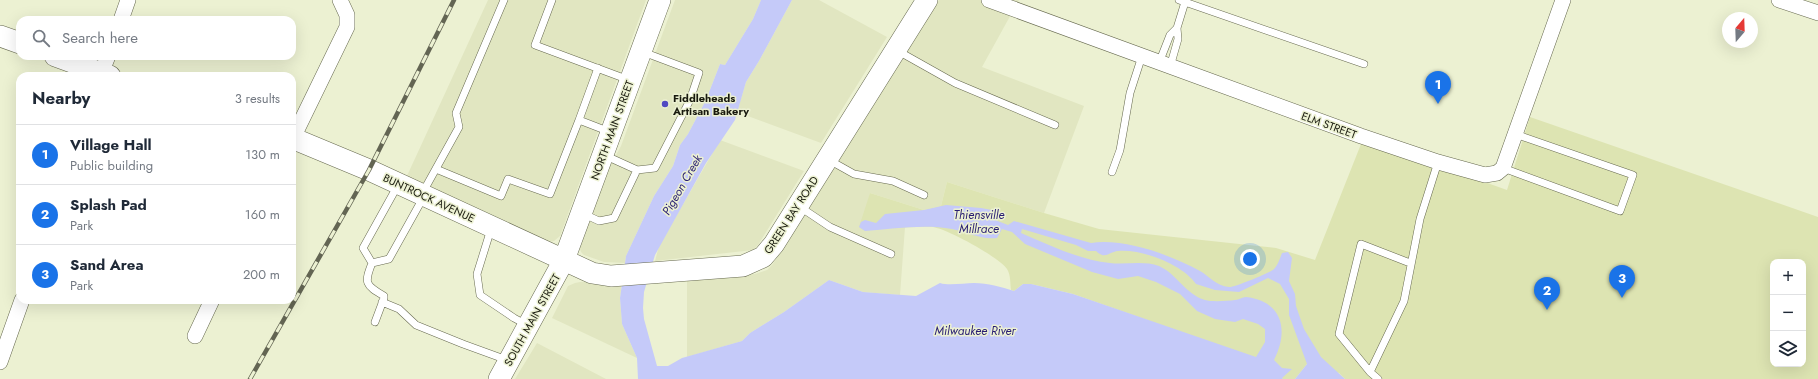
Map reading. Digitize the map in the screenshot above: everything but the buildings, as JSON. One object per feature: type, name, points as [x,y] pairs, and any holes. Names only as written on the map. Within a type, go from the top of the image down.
[{"type":"street","points":[[122,16],[128,0]]},
{"type":"street","points":[[296,131],[347,27],[347,15],[340,0]]},
{"type":"street","name":"NORTH MAIN STREET","points":[[564,260],[660,0]]},
{"type":"street","name":"GREEN BAY ROAD","points":[[564,260],[592,274],[622,275],[743,266],[758,261],[771,248],[927,0]]},
{"type":"street","name":"ELM STREET","points":[[989,0],[1014,4],[1165,65],[1353,134],[1438,162],[1485,175],[1497,173],[1503,168]]},
{"type":"street","points":[[1503,168],[1563,0]]},
{"type":"street","points":[[1779,0],[1818,13]]},
{"type":"street","points":[[0,36],[16,42]]},
{"type":"street","points":[[69,60],[105,70]]},
{"type":"street","name":"BUNTROCK AVENUE","points":[[296,141],[423,195],[564,260]]},
{"type":"street","name":"SOUTH MAIN STREET","points":[[499,379],[564,260]]},
{"type":"street","points":[[0,362],[21,304]]},
{"type":"street","points":[[195,336],[210,304]]},
{"type":"lane","points":[[372,263],[389,259],[459,127],[456,113],[504,0]]},
{"type":"lane","points":[[552,0],[535,45],[630,81]]},
{"type":"lane","points":[[1165,65],[1178,38],[1177,28],[1182,1],[1364,64]]},
{"type":"lane","points":[[1165,65],[1170,35],[1177,28]]},
{"type":"lane","points":[[896,50],[955,83],[1055,125]]},
{"type":"lane","points":[[603,154],[637,170],[656,168],[690,100],[699,73],[641,51]]},
{"type":"lane","points":[[1112,172],[1120,150],[1130,93],[1142,56]]},
{"type":"lane","points":[[436,170],[501,196],[508,179],[550,194],[598,68]]},
{"type":"lane","points":[[579,120],[611,132]]},
{"type":"lane","points":[[1503,168],[1620,211],[1633,175],[1515,134]]},
{"type":"lane","points":[[827,159],[854,174],[893,181],[924,195]]},
{"type":"lane","points":[[1370,372],[1404,301],[1420,219],[1438,162]]},
{"type":"lane","points":[[582,213],[599,221],[614,218],[637,170]]},
{"type":"lane","points":[[375,322],[384,296],[370,288],[366,282],[372,263],[363,248],[398,184]]},
{"type":"lane","points":[[798,205],[830,226],[891,254]]},
{"type":"lane","points":[[492,227],[478,274],[480,295],[514,318],[529,326]]},
{"type":"lane","points":[[1378,379],[1370,372],[1339,334],[1361,244],[1410,264]]},
{"type":"lane","points":[[382,302],[399,309],[416,325],[463,344],[509,360]]},
{"type":"shaded area","points":[[488,0],[646,0],[560,236],[554,241],[548,242],[406,178]]},
{"type":"shaded area","points":[[675,0],[761,0],[753,19],[725,65],[720,64],[706,100],[688,134],[680,145],[673,166],[654,196],[626,256],[625,263],[604,262],[584,255],[581,252],[579,245],[605,175],[621,146]]},
{"type":"shaded area","points":[[792,0],[819,0],[887,37],[821,143],[737,112],[746,82]]},
{"type":"shaded area","points":[[939,0],[1019,0],[982,67],[1084,106],[1044,213],[947,182],[941,206],[924,210],[870,193],[865,231],[905,227],[900,295],[863,292],[829,280],[784,312],[750,333],[742,341],[687,357],[687,281],[755,274],[767,270],[772,265]]},
{"type":"shaded area","points":[[1530,117],[1818,217],[1818,379],[1345,379],[1339,373],[1307,364],[1295,379],[1283,379],[1147,320],[1073,294],[1031,284],[1023,284],[1014,291],[1011,290],[1009,274],[1007,269],[1002,264],[972,244],[940,229],[933,227],[916,227],[865,231],[859,227],[870,193],[924,210],[941,206],[947,182],[1099,229],[1276,248],[1315,260],[1363,139],[1507,190]]},
{"type":"shaded area","points":[[720,140],[804,171],[758,245],[753,250],[655,261],[659,246]]},
{"type":"shaded area","points":[[580,282],[622,283],[620,298],[622,324],[637,358],[552,318],[568,286]]},
{"type":"shaded area","points":[[537,343],[606,379],[515,379]]},
{"type":"water","name":"Milwaukee River","points":[[761,0],[792,0],[746,82],[735,120],[706,163],[655,255],[644,292],[644,319],[657,366],[668,366],[682,358],[742,341],[750,333],[784,312],[829,280],[863,292],[916,296],[940,283],[984,284],[1014,291],[1023,284],[1031,284],[1073,294],[1256,357],[1265,342],[1265,329],[1258,324],[1243,319],[1235,322],[1215,319],[1197,311],[1180,294],[1156,282],[1138,276],[1118,279],[1092,272],[1025,244],[1012,232],[1002,229],[997,238],[991,238],[980,237],[958,230],[930,227],[908,227],[865,231],[859,227],[861,222],[865,220],[876,223],[885,214],[924,210],[946,205],[992,210],[995,220],[1008,225],[1014,221],[1091,243],[1118,243],[1147,249],[1188,265],[1203,273],[1216,283],[1229,287],[1244,283],[1272,271],[1277,266],[1282,253],[1288,252],[1292,258],[1289,281],[1295,294],[1296,306],[1304,329],[1321,357],[1345,379],[1295,379],[1307,364],[1289,315],[1289,299],[1280,284],[1268,278],[1239,292],[1215,290],[1196,284],[1181,270],[1150,255],[1138,252],[1118,251],[1107,255],[1102,255],[1096,251],[1088,251],[1076,245],[1022,229],[1021,233],[1087,259],[1110,263],[1147,263],[1159,266],[1171,274],[1186,289],[1205,300],[1228,301],[1246,297],[1268,304],[1280,319],[1281,328],[1279,349],[1274,360],[1282,368],[1292,369],[1282,378],[1283,379],[638,379],[637,358],[622,324],[620,298],[626,256],[654,196],[673,166],[680,145],[688,134],[706,100],[720,64],[725,65],[753,19]]},
{"type":"railway","points":[[296,298],[369,170],[454,0]]},
{"type":"railway","points":[[250,379],[293,304]]},
{"type":"place","name":"Fiddleheads Artisan Bakery","points":[[665,104]]},
{"type":"place","name":"Village Hall","points":[[1438,104]]},
{"type":"place","name":"Sand Area","points":[[1622,298]]},
{"type":"place","name":"Splash Pad","points":[[1547,310]]},
{"type":"water label","name":"Pigeon Creek","points":[[682,185]]},
{"type":"water label","name":"Thiensville Millrace","points":[[979,222]]}]
